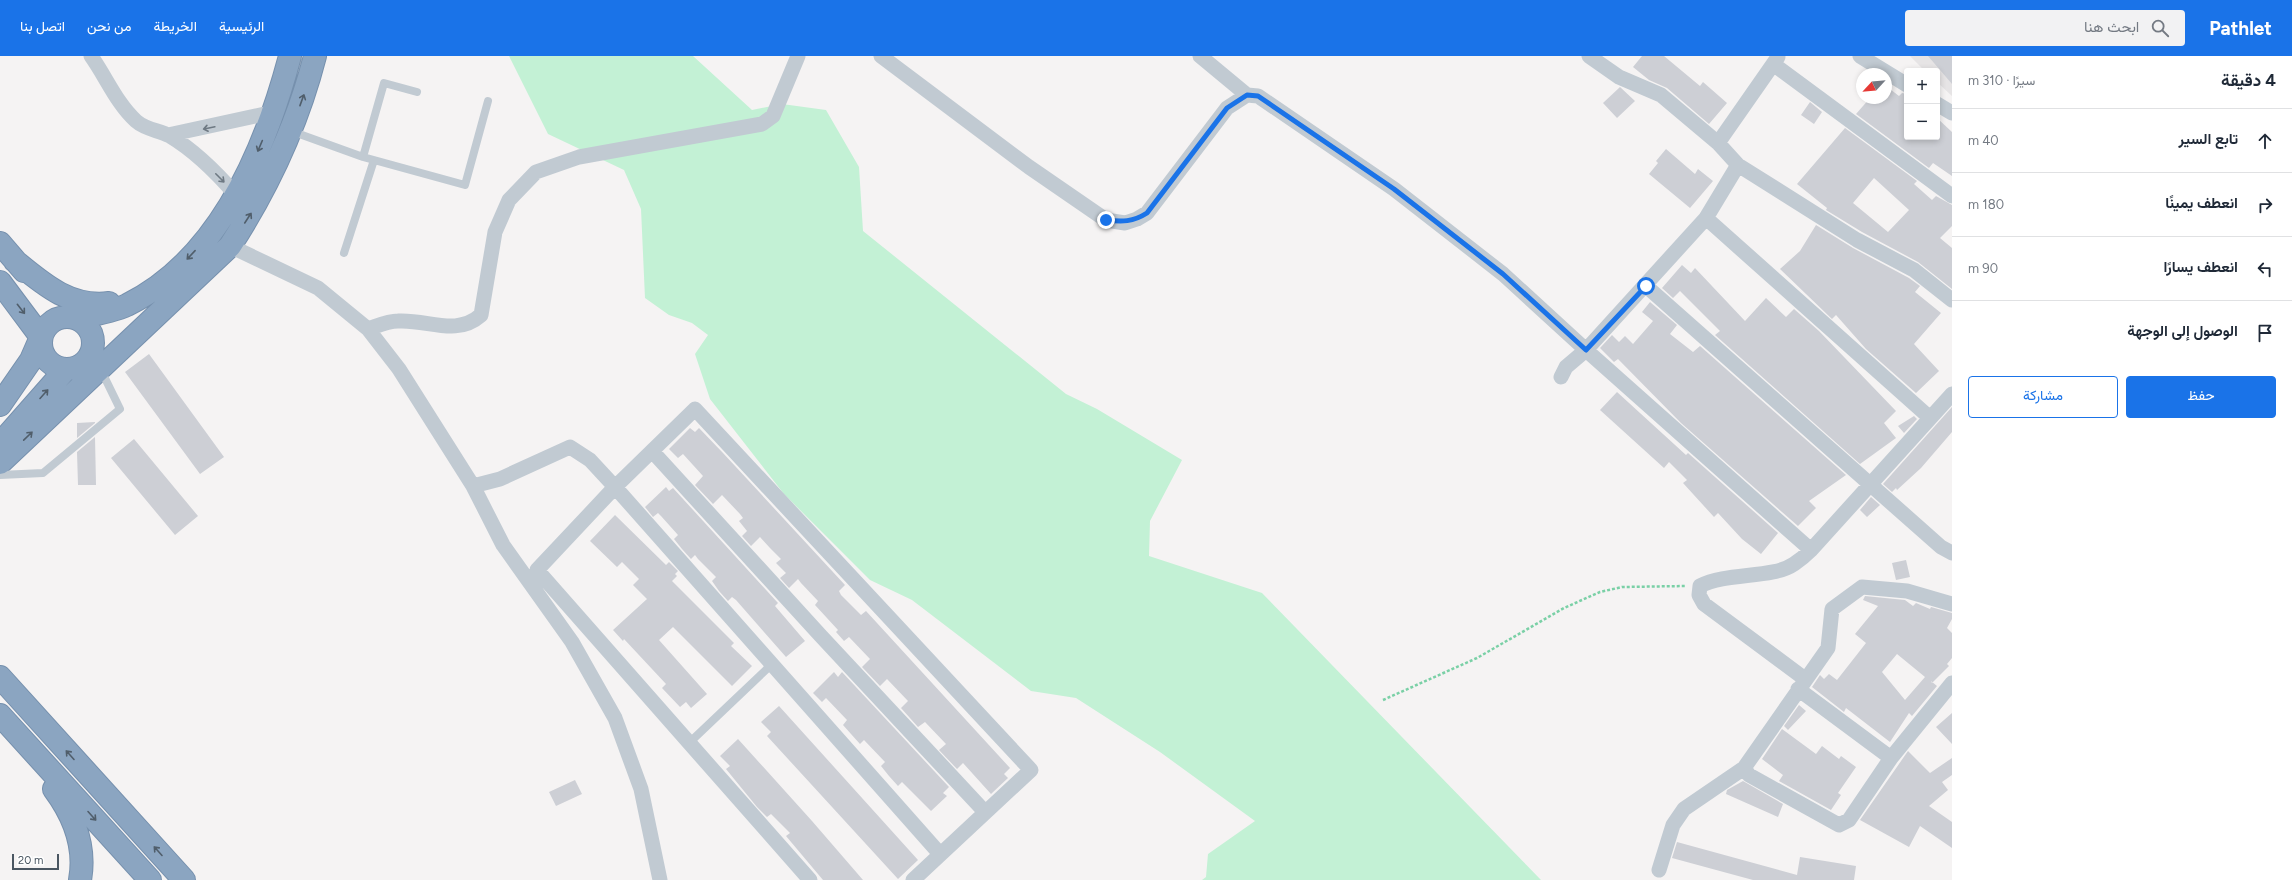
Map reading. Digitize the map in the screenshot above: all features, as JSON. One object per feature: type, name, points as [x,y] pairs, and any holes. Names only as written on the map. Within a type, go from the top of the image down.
[{"type":"highway","points":[[0,405],[31,360],[40,337],[51,322],[59,318],[72,317],[125,305],[140,297],[166,280],[211,234],[236,195],[256,156],[274,112],[290,56]]},
{"type":"highway","points":[[0,463],[95,363],[186,289],[230,246],[256,206],[276,167],[309,81],[315,56]]},
{"type":"highway","points":[[0,243],[15,261],[72,317],[84,323],[90,331],[95,363]]},
{"type":"highway","points":[[15,261],[47,287],[68,299],[99,304],[140,297]]},
{"type":"highway","points":[[0,282],[40,337],[40,346],[47,361],[54,366],[66,370],[95,363]]},
{"type":"highway","points":[[0,444],[66,370]]},
{"type":"highway","points":[[0,677],[184,880]]},
{"type":"highway","points":[[5,720],[63,801],[78,832],[83,862],[80,880]]},
{"type":"highway","points":[[5,720],[150,880]]},
{"type":"street","points":[[91,56],[133,118],[147,129],[168,135],[205,162],[236,195]]},
{"type":"street","points":[[368,329],[397,321],[448,326],[462,326],[472,322],[481,315],[495,232],[509,200],[536,172],[579,157],[762,124],[773,116],[798,56]]},
{"type":"street","points":[[881,56],[1029,167],[1106,220],[1125,223],[1137,219],[1147,213],[1227,108],[1247,95]]},
{"type":"street","points":[[1200,56],[1247,95],[1258,96],[1400,194],[1503,274],[1586,350],[1811,550]]},
{"type":"street","points":[[1589,56],[1619,77],[1661,95],[1718,143],[1738,165],[1857,240],[1914,270],[1952,300]]},
{"type":"street","points":[[1860,56],[1904,83]]},
{"type":"street","points":[[1718,143],[1775,60],[1952,196]]},
{"type":"street","points":[[1940,106],[1952,113]]},
{"type":"street","points":[[168,135],[239,121],[274,112]]},
{"type":"street","points":[[1561,377],[1566,367],[1586,350],[1646,286],[1706,218],[1738,165]]},
{"type":"street","points":[[1706,218],[1929,417]]},
{"type":"street","points":[[230,246],[318,288],[368,329],[399,369],[473,486],[503,545],[572,642],[615,718],[640,789],[660,880]]},
{"type":"street","points":[[1646,286],[1869,485],[1941,547],[1952,553]]},
{"type":"street","points":[[1891,758],[1704,604],[1699,595],[1700,586],[1711,580],[1769,572],[1793,565],[1811,550],[1929,417],[1952,394]]},
{"type":"street","points":[[810,880],[537,570],[615,487],[695,409],[1031,770],[913,880]]},
{"type":"street","points":[[473,486],[500,479],[570,447],[590,460],[940,854]]},
{"type":"street","points":[[652,451],[820,636],[985,812]]},
{"type":"street","points":[[1659,870],[1673,825],[1684,808],[1744,768],[1828,648],[1832,609],[1862,587],[1907,591],[1952,604]]},
{"type":"street","points":[[1744,768],[1749,776],[1839,825],[1849,820],[1891,758],[1952,683]]},
{"type":"lane","points":[[363,157],[384,83],[417,92]]},
{"type":"lane","points":[[291,131],[363,157],[465,185],[488,100]]},
{"type":"lane","points":[[344,253],[374,160]]},
{"type":"lane","points":[[0,475],[43,473],[120,410],[95,363]]},
{"type":"lane","points":[[688,743],[771,665]]},
{"type":"path","points":[[1384,700],[1477,658],[1564,608],[1600,592],[1622,587],[1700,586]]},
{"type":"shaded area","points":[[1910,56],[1952,56],[1952,96],[1940,85],[1940,68],[1922,68]]},
{"type":"green space","points":[[509,56],[693,56],[752,110],[782,104],[826,110],[859,167],[863,231],[1066,394],[1097,409],[1182,460],[1150,521],[1149,556],[1262,593],[1541,880],[1202,880],[1206,877],[1208,854],[1255,821],[1160,752],[1076,698],[1031,691],[912,600],[870,580],[784,494],[710,399],[695,354],[708,335],[692,323],[669,315],[645,298],[641,209],[624,170],[548,134]]},
{"type":"building","points":[[1642,56],[1664,56],[1700,86],[1703,82],[1727,103],[1709,124],[1667,88],[1649,80],[1633,67]]},
{"type":"building","points":[[1928,56],[1952,56],[1952,84],[1940,68],[1938,68]]},
{"type":"building","points":[[1620,87],[1635,101],[1617,118],[1603,103]]},
{"type":"building","points":[[1892,91],[1899,96],[1902,93],[1904,93],[1904,140],[1940,140],[1940,121],[1952,132],[1952,176],[1933,163],[1929,168],[1856,114],[1865,104],[1892,104]]},
{"type":"building","points":[[1810,102],[1822,112],[1814,124],[1801,115]]},
{"type":"building","points":[[1845,128],[1917,181],[1914,184],[1932,200],[1936,196],[1952,205],[1952,226],[1940,238],[1952,248],[1952,289],[1918,262],[1862,232],[1826,210],[1827,208],[1797,184]],"holes":[[[1874,178],[1909,210],[1888,232],[1853,203]]]},
{"type":"building","points":[[1666,149],[1695,174],[1698,169],[1713,181],[1690,208],[1649,174],[1658,163],[1656,161]]},
{"type":"building","points":[[1816,225],[1853,248],[1909,278],[1920,286],[1915,292],[1941,313],[1914,344],[1939,371],[1916,393],[1866,349],[1836,315],[1832,319],[1780,269],[1800,251]]},
{"type":"building","points":[[1682,265],[1691,273],[1695,268],[1745,321],[1766,298],[1786,317],[1794,309],[1819,331],[1896,411],[1884,423],[1896,438],[1860,464],[1715,335],[1720,331],[1680,291],[1673,298],[1662,288]]},
{"type":"building","points":[[1650,302],[1677,325],[1670,334],[1693,352],[1700,346],[1846,475],[1809,501],[1816,508],[1798,526],[1681,423],[1618,359],[1614,362],[1600,348],[1612,335],[1619,342],[1625,336],[1633,344],[1653,321],[1642,312]]},
{"type":"building","points":[[149,354],[224,457],[200,474],[125,372]]},
{"type":"building","points":[[1617,392],[1686,455],[1688,453],[1778,533],[1761,554],[1742,539],[1718,513],[1714,517],[1683,483],[1687,480],[1669,462],[1664,468],[1600,410]]},
{"type":"building","points":[[1952,407],[1952,432],[1921,468],[1897,490],[1896,488],[1892,492],[1883,484]]},
{"type":"building","points":[[1914,416],[1917,419],[1904,433],[1898,426]]},
{"type":"building","points":[[77,423],[95,423],[77,438]]},
{"type":"building","points":[[690,428],[695,432],[699,428],[723,453],[845,585],[839,591],[841,595],[861,615],[866,611],[1010,768],[1004,774],[1008,778],[991,794],[963,763],[957,769],[939,750],[946,744],[925,722],[918,727],[901,708],[908,701],[887,679],[880,686],[862,667],[870,659],[849,637],[844,641],[836,632],[838,630],[815,605],[818,601],[798,579],[789,588],[780,578],[786,573],[776,563],[781,559],[760,537],[751,546],[742,536],[747,531],[739,521],[743,518],[722,495],[713,504],[695,485],[703,476],[683,454],[678,458],[669,449]]},
{"type":"building","points":[[95,437],[96,485],[78,485],[77,452]]},
{"type":"building","points":[[134,439],[198,516],[175,535],[111,458]]},
{"type":"building","points":[[666,487],[669,491],[673,488],[778,603],[775,606],[805,641],[786,657],[736,600],[732,597],[728,601],[719,591],[712,581],[716,577],[695,555],[691,559],[674,539],[678,535],[661,516],[658,513],[653,517],[645,507]]},
{"type":"building","points":[[1871,497],[1880,505],[1867,517],[1860,510]]},
{"type":"building","points":[[615,515],[666,565],[669,562],[678,571],[675,574],[677,576],[672,581],[734,643],[731,646],[752,666],[732,686],[673,627],[659,640],[707,694],[691,708],[686,702],[680,707],[662,688],[666,684],[624,639],[623,641],[613,630],[647,599],[633,585],[639,579],[622,562],[617,567],[590,541]]},
{"type":"building","points":[[1906,560],[1910,577],[1896,580],[1892,563]]},
{"type":"building","points":[[1865,596],[1905,600],[1913,606],[1916,603],[1930,609],[1931,607],[1952,613],[1952,619],[1947,628],[1952,633],[1952,658],[1947,664],[1949,666],[1933,682],[1937,686],[1912,716],[1909,713],[1890,742],[1846,708],[1844,712],[1812,687],[1820,675],[1824,679],[1829,674],[1837,680],[1866,643],[1855,634],[1878,606],[1863,600]],"holes":[[[1897,654],[1925,677],[1905,700],[1882,672]]]},
{"type":"building","points":[[834,672],[838,677],[842,672],[949,787],[943,793],[947,796],[931,811],[902,782],[898,786],[881,766],[885,762],[864,740],[860,744],[843,725],[847,720],[826,698],[822,702],[813,693]]},
{"type":"building","points":[[1799,705],[1806,711],[1788,730],[1784,726]]},
{"type":"building","points":[[779,706],[918,860],[898,879],[767,736],[771,732],[761,722]]},
{"type":"building","points":[[1952,713],[1952,744],[1936,727]]},
{"type":"building","points":[[1782,729],[1816,754],[1822,746],[1839,759],[1841,756],[1856,767],[1838,793],[1841,795],[1831,810],[1779,781],[1783,775],[1762,759]]},
{"type":"building","points":[[738,739],[863,880],[823,880],[786,836],[790,833],[771,814],[767,817],[757,807],[726,769],[730,766],[720,756]]},
{"type":"building","points":[[1908,751],[1930,773],[1952,758],[1952,775],[1942,782],[1948,790],[1929,806],[1952,822],[1952,848],[1920,826],[1909,847],[1860,820]]},
{"type":"building","points":[[575,780],[582,794],[556,806],[549,792]]},
{"type":"building","points":[[1743,781],[1783,804],[1778,817],[1726,794],[1727,790]]},
{"type":"building","points":[[1677,842],[1797,875],[1800,857],[1856,866],[1854,880],[1753,880],[1672,858]]},
{"type":"route","points":[[1106,220],[1125,223],[1137,219],[1147,213],[1227,108],[1247,95],[1258,96],[1394,189],[1503,274],[1586,350],[1646,286]]}]
